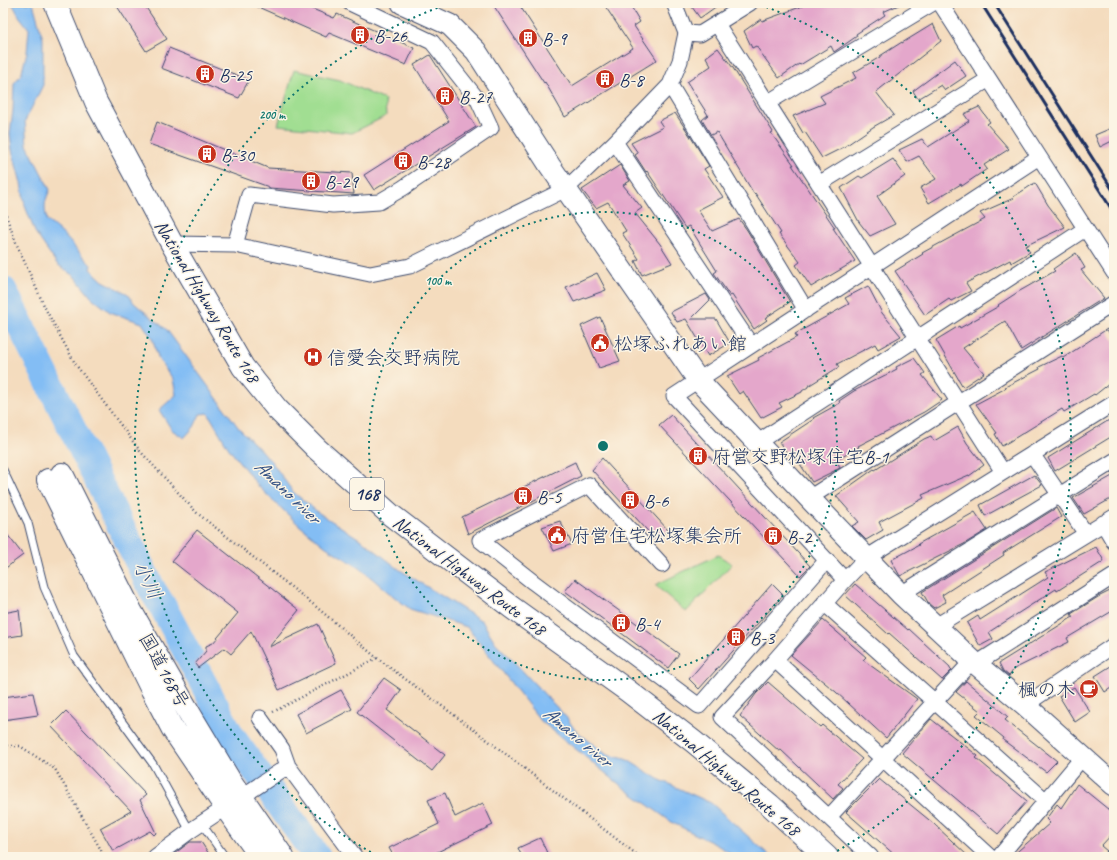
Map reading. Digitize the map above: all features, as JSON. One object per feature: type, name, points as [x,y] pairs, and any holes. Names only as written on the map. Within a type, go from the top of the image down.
[{"type":"highway","name":"National Highway Route 168","points":[[56,3],[96,102],[172,244],[243,367],[277,409],[317,449],[390,515],[511,607],[628,691],[694,742],[770,805],[827,857]]},
{"type":"highway","points":[[55,477],[148,683],[172,728],[234,803],[283,857]]},
{"type":"highway","points":[[234,803],[261,857]]},
{"type":"street","points":[[234,245],[249,195],[333,205],[379,202],[403,188],[491,128],[478,100],[432,42],[350,3]]},
{"type":"street","points":[[402,3],[450,25],[476,51],[550,166],[698,380],[901,594],[974,662],[1025,705],[1082,758],[1114,785]]},
{"type":"street","points":[[172,244],[234,245],[370,274],[410,266],[566,189],[615,142],[670,85],[680,61],[686,33],[674,3]]},
{"type":"street","points":[[686,33],[700,34],[750,3]]},
{"type":"street","points":[[767,103],[933,3]]},
{"type":"street","points":[[940,3],[1114,273]]},
{"type":"street","points":[[717,24],[1003,472]]},
{"type":"street","points":[[819,184],[989,79]]},
{"type":"street","points":[[670,85],[806,310]]},
{"type":"street","points":[[615,142],[751,345]]},
{"type":"street","points":[[845,580],[674,396],[1039,157]]},
{"type":"street","points":[[758,442],[1086,229]]},
{"type":"street","points":[[809,498],[1114,303]]},
{"type":"street","points":[[871,857],[722,717],[866,558],[1114,403]]},
{"type":"street","points":[[1032,454],[1086,534]]},
{"type":"street","points":[[901,594],[1114,461]]},
{"type":"street","points":[[662,566],[589,485],[480,540],[533,582],[699,706],[828,560]]},
{"type":"street","points":[[936,626],[1109,520],[1114,542]]},
{"type":"street","points":[[829,818],[974,662],[1114,576]]},
{"type":"street","points":[[824,603],[1046,801]]},
{"type":"street","points":[[1025,705],[1114,645]]},
{"type":"street","points":[[775,660],[990,857]]},
{"type":"street","points":[[260,718],[282,749],[288,766],[355,857]]},
{"type":"street","points":[[999,857],[1082,758]]},
{"type":"street","points":[[155,857],[196,827],[288,766]]},
{"type":"lane","points":[[3,470],[28,523],[44,587],[74,656],[153,764],[196,827],[225,857]]},
{"type":"path","points":[[3,208],[17,245],[46,310],[76,365],[140,451],[197,512],[314,605],[377,658],[483,736],[640,857]]},
{"type":"path","points":[[260,718],[377,658]]},
{"type":"path","points":[[3,746],[20,746],[55,769],[105,857]]},
{"type":"green space","points":[[294,70],[340,80],[385,100],[386,116],[352,133],[278,125]]},
{"type":"green space","points":[[718,555],[732,564],[686,612],[655,585]]},
{"type":"water","name":"Amano river","points":[[12,3],[33,3],[43,39],[43,85],[25,121],[27,145],[50,190],[45,205],[47,221],[65,236],[91,265],[90,269],[103,281],[128,294],[134,303],[167,330],[238,427],[271,461],[293,492],[319,513],[363,541],[400,570],[482,621],[495,642],[567,718],[575,730],[607,755],[626,759],[658,779],[711,803],[771,857],[736,857],[717,845],[673,823],[624,788],[541,721],[467,627],[410,609],[360,568],[326,547],[299,525],[260,488],[229,449],[208,413],[200,414],[194,427],[184,438],[172,430],[159,410],[176,395],[173,379],[159,360],[152,338],[142,323],[110,312],[91,297],[75,277],[57,264],[35,232],[25,206],[21,183],[12,150],[10,134],[14,83],[21,75],[27,52],[29,29],[19,16]]},
{"type":"building","points":[[115,3],[143,3],[167,39],[146,51]]},
{"type":"building","name":"B-26","points":[[249,3],[298,3],[334,18],[337,14],[414,48],[406,65],[329,33],[326,37]]},
{"type":"building","points":[[492,3],[518,3],[572,86],[633,48],[603,3],[629,3],[640,22],[634,26],[657,60],[565,117],[545,82],[544,83]]},
{"type":"building","points":[[689,3],[721,3],[700,18]]},
{"type":"building","points":[[811,3],[903,3],[883,12],[885,15],[856,34],[857,36],[834,52],[831,46],[800,65],[799,64],[779,78],[756,46],[752,48],[744,31],[761,19],[762,21]]},
{"type":"building","points":[[933,24],[941,41],[876,92],[894,115],[873,127],[844,147],[822,158],[805,132],[803,133],[793,116],[825,103],[820,96],[856,78],[853,73]]},
{"type":"building","name":"B-25","points":[[169,48],[249,80],[239,98],[161,68]]},
{"type":"building","points":[[718,48],[733,68],[773,132],[771,133],[794,165],[792,165],[835,228],[833,228],[855,261],[811,287],[796,265],[800,262],[779,234],[781,233],[755,193],[754,194],[717,132],[711,135],[702,120],[708,115],[687,82],[711,66],[706,57]]},
{"type":"building","points":[[430,55],[476,127],[374,190],[364,175],[449,121],[414,65]]},
{"type":"building","points":[[955,60],[966,76],[945,90],[941,85],[918,99],[913,91]]},
{"type":"building","points":[[979,107],[990,122],[987,124],[1009,149],[984,165],[987,169],[962,186],[961,184],[929,203],[920,188],[936,179],[919,156],[907,162],[899,150],[922,139],[928,147],[969,121],[964,114]]},
{"type":"building","points":[[675,113],[709,166],[704,169],[723,197],[698,210],[712,231],[739,219],[790,302],[765,318],[767,320],[754,329],[732,295],[730,296],[714,273],[717,271],[689,226],[685,228],[635,155],[638,153],[631,143],[663,127],[659,121]]},
{"type":"building","points":[[157,122],[268,168],[352,173],[354,194],[269,188],[149,144]]},
{"type":"building","points":[[1114,127],[1114,140],[1100,147],[1095,135]]},
{"type":"building","points":[[893,159],[905,176],[877,196],[895,224],[870,236],[859,222],[841,188],[859,176],[862,178]]},
{"type":"building","points":[[620,165],[630,181],[623,185],[642,208],[635,213],[660,244],[672,263],[642,275],[635,261],[639,259],[622,233],[626,231],[608,202],[596,208],[582,190]]},
{"type":"building","points":[[1035,183],[1048,205],[1065,227],[1025,246],[1030,252],[1011,263],[1010,260],[966,283],[971,291],[951,301],[949,299],[925,315],[895,271],[923,254],[922,253],[985,219],[980,213],[1014,198],[1013,197]]},
{"type":"building","points":[[1076,253],[1085,268],[1081,270],[1104,298],[1021,350],[1005,321],[963,348],[984,373],[963,387],[936,340],[959,326],[960,328],[999,306],[998,305],[1018,292],[1055,271],[1053,269]]},
{"type":"building","points":[[597,273],[606,290],[574,302],[566,287]]},
{"type":"building","points":[[868,286],[882,313],[901,336],[878,349],[875,344],[837,364],[839,367],[808,386],[802,392],[779,403],[782,407],[761,418],[743,391],[739,394],[727,376],[759,360],[758,358],[797,337],[795,334],[849,304],[845,298]]},
{"type":"building","points":[[706,294],[710,300],[691,319],[716,319],[730,343],[708,356],[686,319],[677,322],[671,312]]},
{"type":"building","name":"松塚ふれあい館","points":[[600,317],[620,361],[599,368],[581,326]]},
{"type":"building","points":[[1107,329],[1114,341],[1114,380],[1095,395],[1094,394],[1064,412],[1062,409],[1002,446],[995,434],[997,433],[976,404],[1040,369],[1039,367],[1062,356],[1063,358]]},
{"type":"building","points":[[914,358],[925,373],[922,375],[942,400],[924,412],[858,446],[859,447],[837,460],[840,468],[812,482],[792,452],[788,454],[779,442],[814,419],[813,418],[840,403],[839,401],[854,391],[897,369],[896,367]]},
{"type":"building","points":[[671,415],[810,566],[800,576],[659,425]]},
{"type":"building","points":[[1114,417],[1114,435],[1055,471],[1048,458]]},
{"type":"building","points":[[958,427],[967,443],[984,465],[969,476],[922,495],[924,498],[879,522],[883,530],[866,540],[852,526],[859,522],[836,496],[874,469],[875,470],[924,439],[931,436],[934,441]]},
{"type":"building","name":"B-6","points":[[602,458],[668,530],[656,540],[592,470]]},
{"type":"building","name":"B-5","points":[[575,462],[581,476],[468,534],[462,517]]},
{"type":"building","points":[[1034,475],[1042,485],[985,516],[980,505]]},
{"type":"building","points":[[1114,475],[1114,497],[1084,514],[1073,498]]},
{"type":"building","points":[[1056,508],[1061,517],[1003,553],[1004,555],[942,595],[946,602],[934,608],[929,604],[922,592]]},
{"type":"building","points":[[975,512],[987,530],[964,544],[900,576],[891,560]]},
{"type":"building","name":"府営住宅松塚集会所","points":[[560,521],[572,544],[554,551],[542,527]]},
{"type":"building","points":[[3,529],[23,555],[3,570]]},
{"type":"building","points":[[197,530],[299,610],[269,647],[318,624],[336,663],[279,690],[251,631],[231,654],[224,648],[198,668],[195,664],[206,651],[206,646],[213,643],[238,613],[172,561]]},
{"type":"building","points":[[1096,547],[1104,561],[1057,591],[1056,589],[989,632],[993,639],[980,646],[967,623],[978,616],[980,620],[1048,577],[1045,572]]},
{"type":"building","name":"B-4","points":[[575,579],[679,654],[668,668],[565,591]]},
{"type":"building","name":"B-3","points":[[772,584],[783,595],[699,689],[689,679]]},
{"type":"building","points":[[855,584],[908,630],[909,629],[952,670],[942,680],[889,633],[888,634],[845,595]]},
{"type":"building","points":[[1114,589],[1114,610],[1067,638],[1069,642],[1014,669],[1009,676],[1003,671],[999,663],[1073,617],[1071,614]]},
{"type":"building","points":[[19,610],[22,635],[3,638],[3,613]]},
{"type":"building","points":[[823,620],[866,657],[863,660],[917,699],[886,738],[836,692],[791,655]]},
{"type":"building","points":[[1114,664],[1114,686],[1105,692],[1095,676]]},
{"type":"building","points":[[384,678],[401,690],[387,710],[445,755],[432,771],[357,712]]},
{"type":"building","points":[[966,681],[1008,717],[1005,720],[1057,761],[1046,772],[1003,740],[1004,738],[976,715],[980,711],[956,692]]},
{"type":"building","points":[[768,682],[820,727],[822,725],[862,759],[838,784],[843,788],[833,799],[781,750],[779,751],[740,716],[756,694]]},
{"type":"building","points":[[1074,687],[1090,712],[1075,722],[1059,696]]},
{"type":"building","points":[[341,690],[352,709],[306,733],[296,714]]},
{"type":"building","points":[[33,693],[38,715],[3,720],[3,697]]},
{"type":"building","points":[[66,711],[146,795],[140,800],[156,833],[154,835],[150,831],[113,851],[100,828],[131,811],[51,726]]},
{"type":"building","points":[[931,719],[978,756],[976,758],[1027,801],[998,834],[902,753]]},
{"type":"building","points":[[879,779],[934,824],[969,857],[897,857],[846,812]]},
{"type":"building","points":[[1077,784],[1114,814],[1114,832],[1101,846],[1107,851],[1104,857],[1011,857],[1050,823],[1046,819],[1057,804],[1061,808]]},
{"type":"building","points":[[445,793],[455,817],[483,803],[493,825],[427,857],[394,857],[389,848],[439,824],[428,800]]},
{"type":"building","points":[[540,838],[549,857],[522,857],[518,848]]},
{"type":"building","points":[[190,842],[201,842],[211,857],[170,857]]},
{"type":"waterway","name":"小川","points":[[3,290],[153,591],[163,607],[231,736],[317,857]]},
{"type":"railway","points":[[981,3],[1114,213]]},
{"type":"railway","points":[[994,3],[1114,192]]},
{"type":"place","name":"B-26","points":[[360,35]]},
{"type":"place","name":"B-9","points":[[528,38]]},
{"type":"place","name":"B-25","points":[[205,74]]},
{"type":"place","name":"B-8","points":[[605,79]]},
{"type":"place","name":"B-27","points":[[445,96]]},
{"type":"place","name":"B-30","points":[[207,154]]},
{"type":"place","name":"B-28","points":[[403,161]]},
{"type":"place","name":"B-29","points":[[311,181]]},
{"type":"place","name":"松塚ふれあい館","points":[[600,343]]},
{"type":"place","name":"信愛会交野病院","points":[[313,357]]},
{"type":"place","name":"府営交野松塚住宅B-1","points":[[698,456]]},
{"type":"place","name":"B-5","points":[[523,496]]},
{"type":"place","name":"B-6","points":[[630,500]]},
{"type":"place","name":"府営住宅松塚集会所","points":[[557,535]]},
{"type":"place","name":"B-2","points":[[773,536]]},
{"type":"place","name":"B-4","points":[[621,623]]},
{"type":"place","name":"B-3","points":[[736,637]]},
{"type":"place","name":"楓の木","points":[[1089,689]]}]
